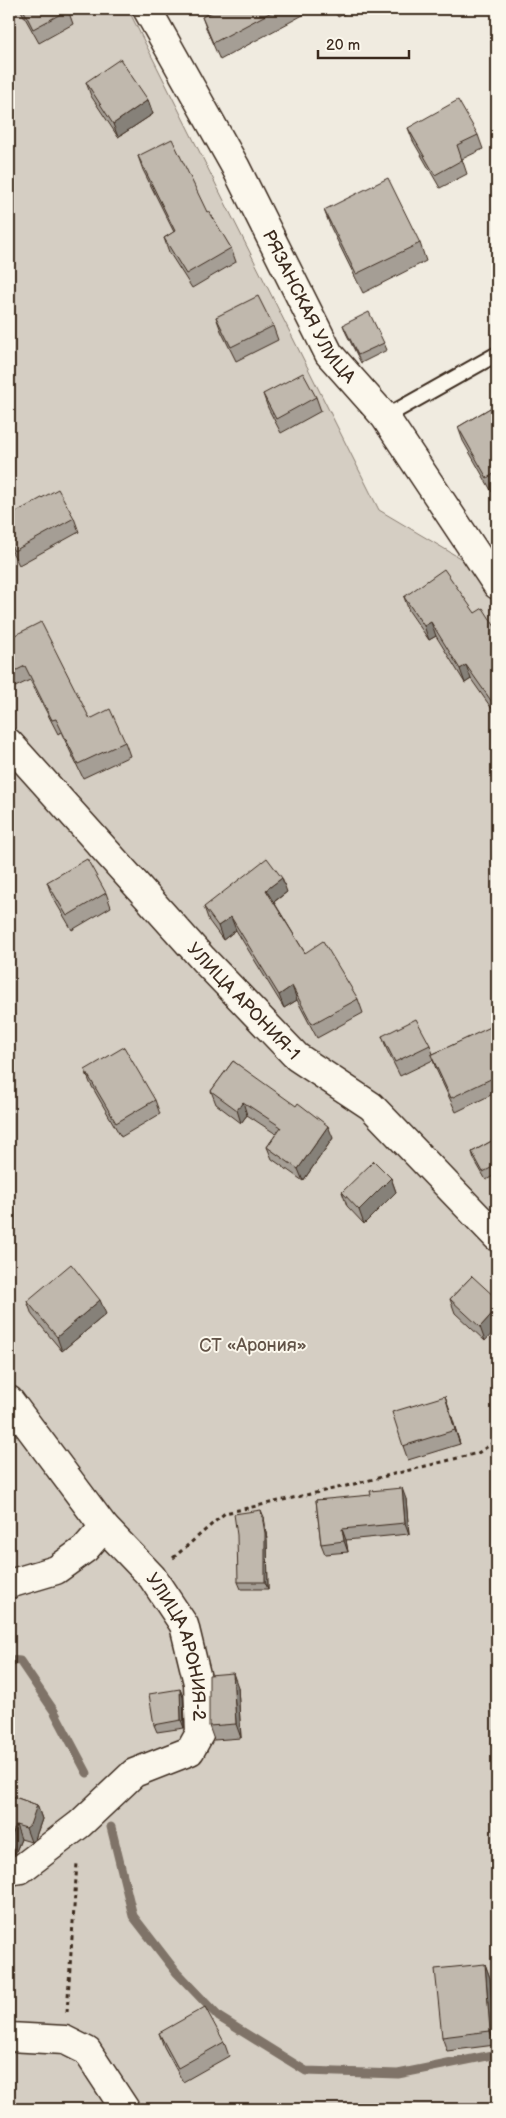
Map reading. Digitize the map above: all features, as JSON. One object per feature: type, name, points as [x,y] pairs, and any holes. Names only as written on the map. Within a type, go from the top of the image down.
[{"type":"street","name":"РЯЗАНСКАЯ УЛИЦА","points":[[147,9],[235,166],[329,354],[384,417],[497,585]]},
{"type":"street","name":"УЛИЦА АРОНИЯ-1","points":[[9,743],[203,959],[297,1056],[371,1106],[497,1237]]},
{"type":"street","name":"УЛИЦА АРОНИЯ-2","points":[[9,1400],[104,1527],[152,1577],[184,1625],[198,1683],[200,1733],[190,1751],[134,1773],[80,1824],[21,1869],[9,1871]]},
{"type":"street","points":[[9,1584],[56,1570],[85,1549],[104,1527]]},
{"type":"street","points":[[9,2037],[65,2040],[87,2051],[125,2109]]},
{"type":"lane","points":[[384,417],[497,354]]},
{"type":"path","points":[[152,1577],[224,1513],[342,1487],[478,1452],[497,1440]]},
{"type":"path","points":[[65,2040],[80,1824]]},
{"type":"green space","name":"СТ «Арония»","points":[[9,9],[128,9],[379,510],[497,580],[497,2109],[9,2109]]},
{"type":"building","points":[[23,9],[67,9],[68,10],[33,29]]},
{"type":"building","points":[[215,9],[277,9],[213,43],[202,17]]},
{"type":"building","points":[[120,59],[148,100],[113,124],[86,82]]},
{"type":"building","points":[[458,100],[478,135],[457,145],[462,160],[435,175],[408,128]]},
{"type":"building","points":[[172,139],[207,212],[209,211],[231,248],[186,274],[164,238],[175,231],[138,156]]},
{"type":"building","points":[[388,178],[420,243],[356,274],[324,210]]},
{"type":"building","points":[[258,296],[273,326],[231,347],[216,317]]},
{"type":"building","points":[[369,312],[384,343],[358,355],[343,325]]},
{"type":"building","points":[[303,373],[316,397],[276,419],[263,394]]},
{"type":"building","points":[[497,404],[497,472],[487,478],[458,427]]},
{"type":"building","points":[[58,489],[74,518],[14,551],[9,542],[9,516]]},
{"type":"building","points":[[444,569],[475,613],[483,608],[497,630],[497,709],[466,665],[460,669],[431,622],[424,626],[404,597]]},
{"type":"building","points":[[41,622],[90,719],[110,709],[125,742],[78,764],[56,719],[52,720],[25,666],[9,674],[9,638]]},
{"type":"building","points":[[267,858],[282,878],[266,890],[305,953],[323,941],[358,999],[312,1024],[292,986],[279,995],[231,917],[218,926],[204,907]]},
{"type":"building","points":[[87,859],[106,893],[67,916],[47,882]]},
{"type":"building","points":[[416,1019],[430,1045],[395,1062],[382,1036]]},
{"type":"building","points":[[497,1024],[497,1076],[451,1098],[431,1055]]},
{"type":"building","points":[[124,1047],[155,1100],[116,1123],[85,1070]]},
{"type":"building","points":[[233,1061],[296,1106],[298,1103],[328,1126],[298,1169],[267,1147],[281,1127],[243,1102],[237,1110],[211,1091]]},
{"type":"building","points":[[497,1138],[497,1165],[483,1172],[472,1152]]},
{"type":"building","points":[[374,1161],[391,1178],[359,1210],[342,1192]]},
{"type":"building","points":[[71,1264],[100,1300],[57,1337],[27,1301]]},
{"type":"building","points":[[472,1276],[497,1299],[497,1308],[480,1327],[450,1299]]},
{"type":"building","points":[[445,1396],[455,1430],[403,1446],[392,1412]]},
{"type":"building","points":[[402,1488],[405,1523],[342,1529],[344,1541],[321,1544],[316,1500],[371,1495],[370,1491]]},
{"type":"building","points":[[261,1510],[265,1533],[265,1582],[238,1582],[237,1535],[234,1514]]},
{"type":"building","points":[[233,1673],[236,1724],[209,1726],[209,1675]]},
{"type":"building","points":[[180,1689],[181,1720],[154,1725],[149,1694]]},
{"type":"building","points":[[9,1795],[37,1805],[30,1825],[26,1828],[16,1825],[10,1840],[9,1840]]},
{"type":"building","points":[[485,1964],[490,2031],[442,2037],[435,1969]]},
{"type":"building","points":[[205,2007],[224,2042],[178,2068],[159,2033]]},
{"type":"building","points":[[497,2103],[497,2109],[479,2109]]},
{"type":"waterway","points":[[9,1660],[20,1661],[54,1711],[87,1773]]},
{"type":"waterway","points":[[111,1827],[133,1916],[177,1973],[219,2017],[306,2071],[398,2074],[497,2054]]}]
